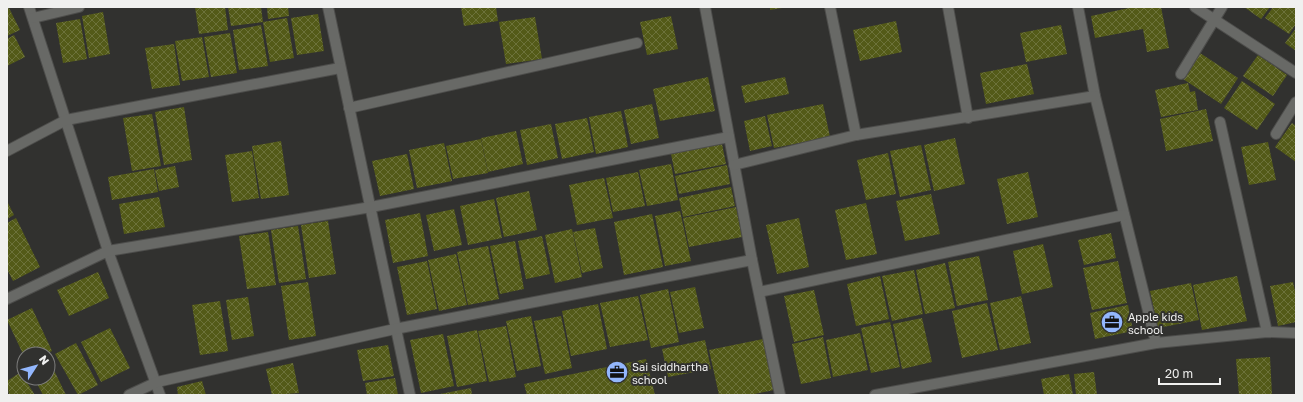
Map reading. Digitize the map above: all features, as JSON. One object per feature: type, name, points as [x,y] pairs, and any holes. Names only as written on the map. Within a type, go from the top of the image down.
[{"type":"street","points":[[29,7],[108,251],[160,395]]},
{"type":"street","points":[[33,18],[79,7]]},
{"type":"street","points":[[328,7],[371,207],[395,330],[410,395]]},
{"type":"street","points":[[706,7],[758,292],[780,395]]},
{"type":"street","points":[[830,7],[856,135]]},
{"type":"street","points":[[948,7],[968,118]]},
{"type":"street","points":[[1078,7],[1095,96],[1156,342]]},
{"type":"street","points":[[1195,7],[1296,73]]},
{"type":"street","points":[[1181,74],[1213,19],[1222,7]]},
{"type":"street","points":[[349,108],[637,43]]},
{"type":"street","points":[[7,151],[66,120],[340,68]]},
{"type":"street","points":[[734,165],[856,135],[968,118],[1095,96]]},
{"type":"street","points":[[1276,134],[1296,102]]},
{"type":"street","points":[[1220,122],[1267,332]]},
{"type":"street","points":[[7,299],[108,251],[371,207],[729,137]]},
{"type":"street","points":[[758,292],[1124,215]]},
{"type":"street","points":[[128,395],[156,382],[395,330],[752,260]]},
{"type":"street","points":[[874,395],[1156,342],[1267,332],[1296,332]]},
{"type":"building","points":[[195,7],[225,7],[228,30],[199,34]]},
{"type":"building","points":[[228,7],[261,7],[263,22],[231,26]]},
{"type":"building","points":[[267,7],[288,7],[289,16],[268,19]]},
{"type":"building","points":[[461,7],[496,7],[498,21],[464,26]]},
{"type":"building","points":[[770,7],[782,7],[782,8],[770,10]]},
{"type":"building","points":[[1134,7],[1161,7],[1169,48],[1147,52],[1143,29],[1095,38],[1091,16]]},
{"type":"building","points":[[1244,7],[1270,7],[1261,19]]},
{"type":"building","points":[[1273,7],[1296,7],[1296,24],[1289,34],[1265,18]]},
{"type":"building","points":[[9,8],[20,30],[7,36],[7,9]]},
{"type":"building","points":[[103,12],[110,54],[89,58],[82,16]]},
{"type":"building","points":[[318,14],[324,51],[297,55],[291,18]]},
{"type":"building","points":[[671,16],[678,49],[647,55],[640,22]]},
{"type":"building","points":[[535,17],[542,59],[506,64],[499,22]]},
{"type":"building","points":[[287,18],[294,58],[270,62],[263,22]]},
{"type":"building","points":[[80,19],[87,59],[63,63],[56,23]]},
{"type":"building","points":[[896,21],[902,52],[860,61],[853,30]]},
{"type":"building","points":[[261,25],[268,66],[239,70],[233,30]]},
{"type":"building","points":[[1061,25],[1067,54],[1026,62],[1020,33]]},
{"type":"building","points":[[1296,28],[1296,51],[1285,43]]},
{"type":"building","points":[[230,33],[237,73],[211,77],[204,37]]},
{"type":"building","points":[[14,35],[25,57],[7,66],[7,39]]},
{"type":"building","points":[[202,37],[209,77],[182,81],[175,41]]},
{"type":"building","points":[[174,44],[180,85],[152,89],[145,48]]},
{"type":"building","points":[[1200,53],[1238,78],[1221,104],[1183,79]]},
{"type":"building","points":[[1258,55],[1287,75],[1273,96],[1243,76]]},
{"type":"building","points":[[1027,64],[1034,94],[986,104],[980,73]]},
{"type":"building","points":[[708,77],[715,111],[660,121],[653,89]]},
{"type":"building","points":[[785,77],[789,94],[745,103],[741,86]]},
{"type":"building","points":[[1242,81],[1275,104],[1257,130],[1224,108]]},
{"type":"building","points":[[1188,83],[1190,92],[1195,91],[1198,110],[1161,117],[1155,90]]},
{"type":"building","points":[[652,104],[659,138],[631,144],[624,110]]},
{"type":"building","points":[[823,104],[830,137],[774,148],[767,115]]},
{"type":"building","points":[[184,107],[192,160],[164,165],[155,112]]},
{"type":"building","points":[[1206,109],[1213,141],[1166,151],[1160,119]]},
{"type":"building","points":[[621,111],[628,147],[596,154],[589,117]]},
{"type":"building","points":[[152,114],[161,166],[132,171],[123,118]]},
{"type":"building","points":[[765,116],[772,146],[750,151],[744,121]]},
{"type":"building","points":[[587,118],[594,152],[562,159],[555,124]]},
{"type":"building","points":[[1292,123],[1296,126],[1296,162],[1275,147]]},
{"type":"building","points":[[551,124],[558,158],[527,165],[520,130]]},
{"type":"building","points":[[516,131],[523,164],[488,172],[481,138]]},
{"type":"building","points":[[955,138],[965,184],[934,191],[924,145]]},
{"type":"building","points":[[481,139],[488,173],[453,179],[446,146]]},
{"type":"building","points":[[281,141],[289,195],[261,199],[252,146]]},
{"type":"building","points":[[1268,142],[1276,180],[1249,185],[1241,147]]},
{"type":"building","points":[[444,143],[452,181],[417,188],[409,150]]},
{"type":"building","points":[[722,144],[726,164],[675,174],[671,154]]},
{"type":"building","points":[[921,145],[931,190],[900,197],[890,151]]},
{"type":"building","points":[[252,151],[259,198],[232,202],[225,155]]},
{"type":"building","points":[[888,153],[896,194],[866,200],[857,160]]},
{"type":"building","points":[[407,154],[414,189],[380,196],[372,161]]},
{"type":"building","points":[[671,164],[678,200],[647,206],[639,170]]},
{"type":"building","points":[[727,165],[730,184],[679,194],[675,176]]},
{"type":"building","points":[[175,166],[179,187],[159,191],[155,170]]},
{"type":"building","points":[[154,169],[158,192],[112,200],[108,177]]},
{"type":"building","points":[[638,172],[645,206],[613,212],[606,178]]},
{"type":"building","points":[[1028,172],[1038,217],[1007,224],[997,179]]},
{"type":"building","points":[[604,178],[613,218],[577,225],[569,185]]},
{"type":"building","points":[[731,187],[735,206],[683,217],[679,198]]},
{"type":"building","points":[[529,191],[537,230],[504,237],[496,198]]},
{"type":"building","points":[[931,194],[940,234],[905,241],[896,201]]},
{"type":"building","points":[[159,197],[165,227],[124,234],[119,204]]},
{"type":"building","points":[[494,199],[502,238],[468,245],[460,206]]},
{"type":"building","points":[[7,201],[14,215],[7,219]]},
{"type":"building","points":[[866,203],[877,254],[846,260],[835,210]]},
{"type":"building","points":[[736,207],[742,237],[689,247],[683,218]]},
{"type":"building","points":[[454,209],[462,245],[434,251],[426,215]]},
{"type":"building","points":[[680,211],[691,261],[665,266],[655,216]]},
{"type":"building","points":[[420,213],[428,256],[393,263],[385,220]]},
{"type":"building","points":[[652,214],[663,267],[624,275],[614,222]]},
{"type":"building","points":[[16,218],[40,267],[13,281],[7,269],[7,223]]},
{"type":"building","points":[[799,218],[809,267],[777,274],[766,225]]},
{"type":"building","points":[[328,221],[336,274],[309,278],[301,225]]},
{"type":"building","points":[[298,226],[306,279],[279,283],[271,230]]},
{"type":"building","points":[[595,228],[603,268],[582,273],[573,232]]},
{"type":"building","points":[[572,229],[582,277],[555,283],[545,235]]},
{"type":"building","points":[[268,232],[276,285],[247,289],[239,236]]},
{"type":"building","points":[[1111,233],[1116,258],[1084,265],[1078,240]]},
{"type":"building","points":[[542,236],[550,274],[526,279],[518,241]]},
{"type":"building","points":[[515,241],[524,289],[500,294],[490,246]]},
{"type":"building","points":[[1043,244],[1053,287],[1022,294],[1013,251]]},
{"type":"building","points":[[488,246],[499,299],[468,305],[457,252]]},
{"type":"building","points":[[456,254],[467,305],[439,311],[428,260]]},
{"type":"building","points":[[979,256],[988,300],[957,306],[948,262]]},
{"type":"building","points":[[427,261],[437,309],[407,315],[397,267]]},
{"type":"building","points":[[1118,261],[1127,303],[1092,310],[1083,268]]},
{"type":"building","points":[[945,263],[955,308],[925,314],[916,270]]},
{"type":"building","points":[[914,270],[923,314],[892,321],[882,276]]},
{"type":"building","points":[[98,272],[109,298],[69,316],[57,290]]},
{"type":"building","points":[[880,276],[889,319],[856,326],[847,284]]},
{"type":"building","points":[[1237,276],[1247,321],[1202,330],[1193,285]]},
{"type":"building","points":[[308,282],[316,336],[289,340],[281,286]]},
{"type":"building","points":[[1293,282],[1296,296],[1296,322],[1278,326],[1270,286]]},
{"type":"building","points":[[1191,283],[1199,320],[1158,328],[1150,291]]},
{"type":"building","points":[[695,287],[704,328],[679,333],[670,292]]},
{"type":"building","points":[[668,289],[679,342],[651,348],[640,295]]},
{"type":"building","points":[[814,290],[824,335],[794,342],[784,296]]},
{"type":"building","points":[[638,296],[648,340],[610,347],[600,303]]},
{"type":"building","points":[[1021,296],[1031,343],[1000,350],[990,303]]},
{"type":"building","points":[[248,297],[254,336],[232,340],[226,300]]},
{"type":"building","points":[[220,301],[228,351],[200,355],[192,305]]},
{"type":"building","points":[[987,303],[998,350],[962,358],[952,311]]},
{"type":"building","points":[[598,304],[607,349],[571,356],[562,311]]},
{"type":"building","name":"Apple kids school","points":[[1128,305],[1133,331],[1095,339],[1090,313]]},
{"type":"building","points":[[32,308],[50,346],[19,346],[7,320]]},
{"type":"building","points":[[531,316],[541,366],[517,371],[506,321]]},
{"type":"building","points":[[561,316],[572,368],[545,374],[534,321]]},
{"type":"building","points":[[922,318],[932,362],[902,369],[893,324]]},
{"type":"building","points":[[890,322],[900,367],[871,373],[861,328]]},
{"type":"building","points":[[506,326],[516,377],[489,382],[478,331]]},
{"type":"building","points":[[110,328],[130,368],[101,382],[81,342]]},
{"type":"building","points":[[477,330],[487,381],[457,387],[447,336]]},
{"type":"building","points":[[860,333],[868,370],[833,377],[826,340]]},
{"type":"building","points":[[443,334],[454,386],[421,393],[410,340]]},
{"type":"building","points":[[823,337],[831,378],[801,384],[792,344]]},
{"type":"building","points":[[763,339],[774,390],[750,395],[719,395],[709,350]]},
{"type":"building","points":[[705,340],[711,369],[668,377],[662,349]]},
{"type":"building","points":[[76,343],[98,385],[78,395],[56,353]]},
{"type":"building","points":[[388,345],[394,376],[363,381],[357,350]]},
{"type":"building","points":[[1270,357],[1272,395],[1239,395],[1236,359]]},
{"type":"building","name":"Sai siddhartha school","points":[[646,359],[655,395],[527,395],[524,384]]},
{"type":"building","points":[[293,363],[299,393],[272,395],[266,369]]},
{"type":"building","points":[[1094,372],[1097,395],[1076,395],[1074,374]]},
{"type":"building","points":[[56,374],[66,395],[43,395],[38,386],[56,386]]},
{"type":"building","points":[[1069,374],[1073,395],[1044,395],[1041,379]]},
{"type":"building","points":[[16,375],[16,386],[29,386],[35,395],[9,395],[7,381]]},
{"type":"building","points":[[395,378],[398,395],[367,395],[365,383]]},
{"type":"building","points":[[202,381],[206,395],[178,395],[177,387]]},
{"type":"building","points":[[471,388],[472,395],[440,395],[440,394]]},
{"type":"place","name":"Apple kids school","points":[[1112,322]]},
{"type":"place","name":"Sai siddhartha school","points":[[617,372]]}]
